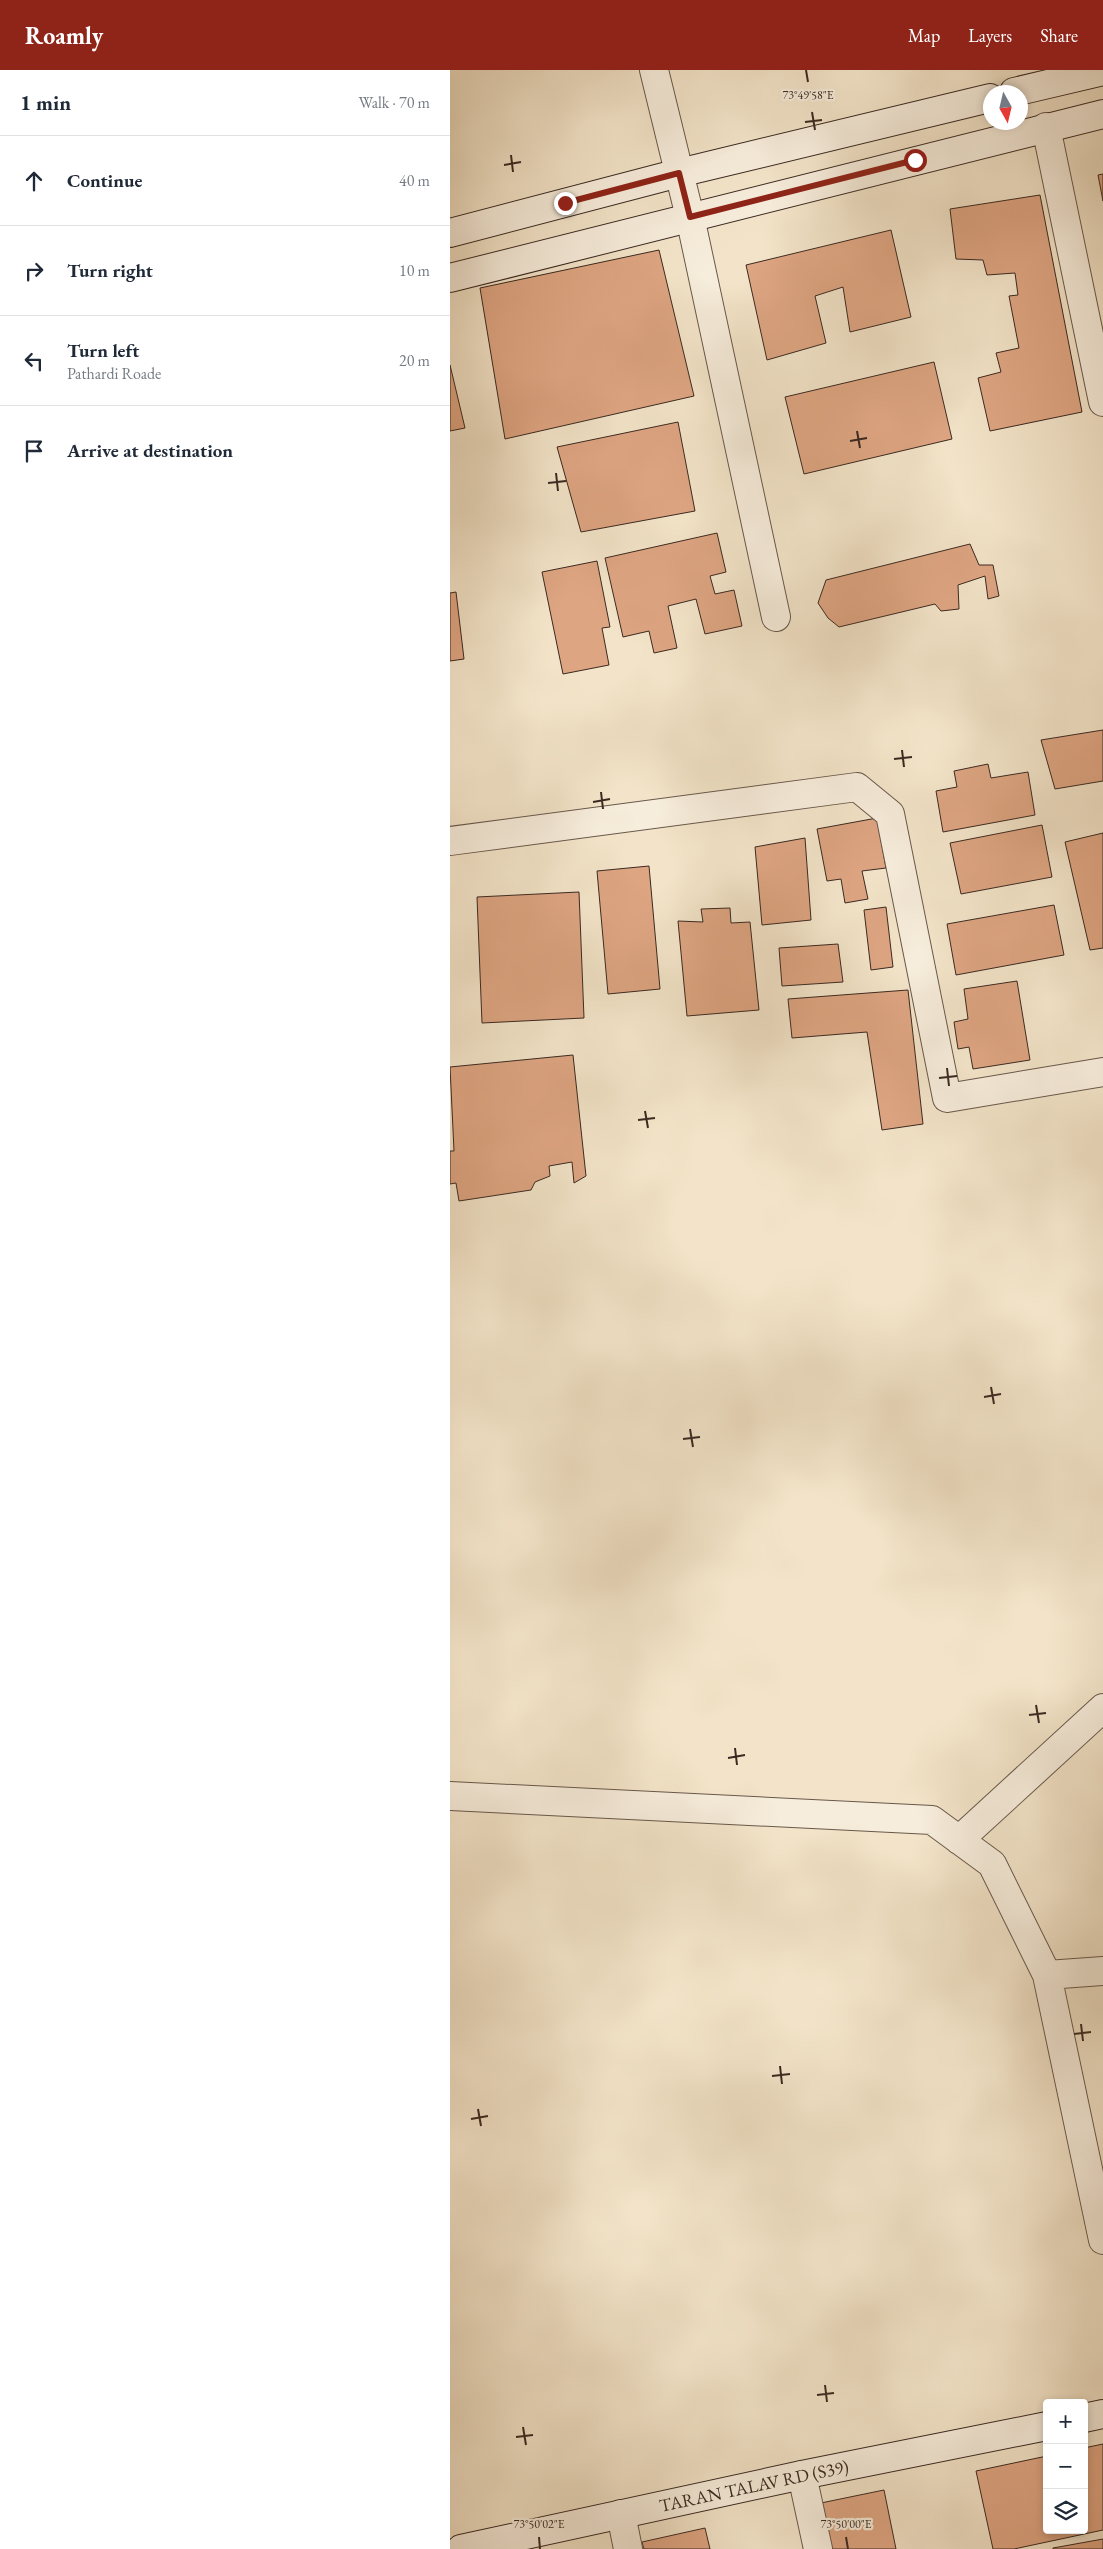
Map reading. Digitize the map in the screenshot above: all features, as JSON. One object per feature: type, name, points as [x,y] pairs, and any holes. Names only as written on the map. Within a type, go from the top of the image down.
[{"type":"street","points":[[654,70],[690,217],[776,618]]},
{"type":"street","points":[[1028,89],[1103,71]]},
{"type":"street","points":[[450,233],[679,173],[983,100]]},
{"type":"street","points":[[450,278],[1103,114]]},
{"type":"street","points":[[1046,127],[1103,402]]},
{"type":"street","points":[[450,841],[857,787],[890,814],[947,1098],[1103,1072]]},
{"type":"street","points":[[959,1840],[1103,1708]]},
{"type":"street","points":[[450,1796],[932,1820],[992,1864],[1047,1975],[1103,2240]]},
{"type":"street","points":[[1047,1975],[1103,1971]]},
{"type":"street","points":[[1088,2417],[1103,2414]]},
{"type":"street","name":"TARAN TALAV RD (S39)","points":[[461,2549],[802,2475],[1043,2427]]},
{"type":"street","points":[[802,2475],[818,2549]]},
{"type":"street","points":[[621,2514],[628,2549]]},
{"type":"building","points":[[1103,174],[1103,201],[1098,175]]},
{"type":"building","points":[[1040,195],[1082,412],[990,431],[978,378],[1001,372],[996,353],[1019,348],[1009,296],[1018,295],[1015,273],[987,275],[983,260],[956,259],[950,209]]},
{"type":"building","points":[[891,230],[911,317],[850,332],[843,287],[815,296],[826,343],[767,360],[746,265]]},
{"type":"building","points":[[659,250],[694,396],[505,439],[480,288]]},
{"type":"building","points":[[934,362],[952,439],[804,474],[785,397]]},
{"type":"building","points":[[450,365],[465,428],[450,431]]},
{"type":"building","points":[[678,422],[695,511],[581,532],[557,447]]},
{"type":"building","points":[[717,533],[726,572],[710,576],[715,594],[734,590],[742,626],[705,634],[696,599],[668,606],[677,648],[654,653],[649,631],[623,637],[605,558]]},
{"type":"building","points":[[970,544],[979,565],[993,565],[999,596],[988,599],[985,576],[958,585],[959,609],[941,611],[935,604],[839,627],[828,618],[818,603],[826,580]]},
{"type":"building","points":[[597,561],[610,627],[602,628],[609,665],[563,674],[542,572]]},
{"type":"building","points":[[456,592],[464,659],[450,661],[450,593]]},
{"type":"building","points":[[1103,730],[1103,781],[1055,789],[1041,740]]},
{"type":"building","points":[[988,764],[991,778],[1028,772],[1035,815],[943,832],[936,791],[957,787],[954,771]]},
{"type":"building","points":[[877,818],[886,868],[862,871],[868,899],[845,903],[841,879],[827,881],[817,829]]},
{"type":"building","points":[[1042,825],[1052,877],[961,894],[950,843]]},
{"type":"building","points":[[1103,833],[1103,948],[1090,950],[1065,842]]},
{"type":"building","points":[[805,838],[811,920],[762,925],[755,847]]},
{"type":"building","points":[[649,866],[660,989],[608,994],[597,871]]},
{"type":"building","points":[[579,892],[584,1018],[482,1023],[477,897]]},
{"type":"building","points":[[1054,905],[1064,955],[956,975],[947,924]]},
{"type":"building","points":[[886,907],[893,967],[871,970],[864,910]]},
{"type":"building","points":[[730,908],[731,923],[750,922],[759,1010],[687,1016],[678,921],[703,922],[701,909]]},
{"type":"building","points":[[838,944],[843,982],[782,986],[779,948]]},
{"type":"building","points":[[1017,981],[1030,1060],[973,1069],[969,1047],[958,1049],[954,1022],[968,1019],[964,989]]},
{"type":"building","points":[[908,990],[923,1124],[882,1130],[867,1032],[792,1038],[788,999]]},
{"type":"building","points":[[573,1055],[586,1176],[574,1183],[572,1162],[549,1166],[550,1176],[535,1182],[531,1190],[459,1201],[456,1183],[450,1184],[450,1151],[454,1151],[450,1067]]},
{"type":"building","points":[[1103,2444],[1103,2530],[1088,2533],[1088,2489],[1088,2447]]},
{"type":"building","points":[[1043,2457],[1043,2534],[1084,2534],[1014,2549],[993,2549],[976,2471]]},
{"type":"building","points":[[884,2490],[896,2549],[825,2549],[816,2504]]},
{"type":"building","points":[[705,2528],[710,2549],[644,2549],[642,2542]]},
{"type":"building","points":[[1103,2539],[1103,2549],[1053,2549],[1053,2548]]},
{"type":"route","points":[[565,203],[679,173],[690,217],[915,160]]}]
